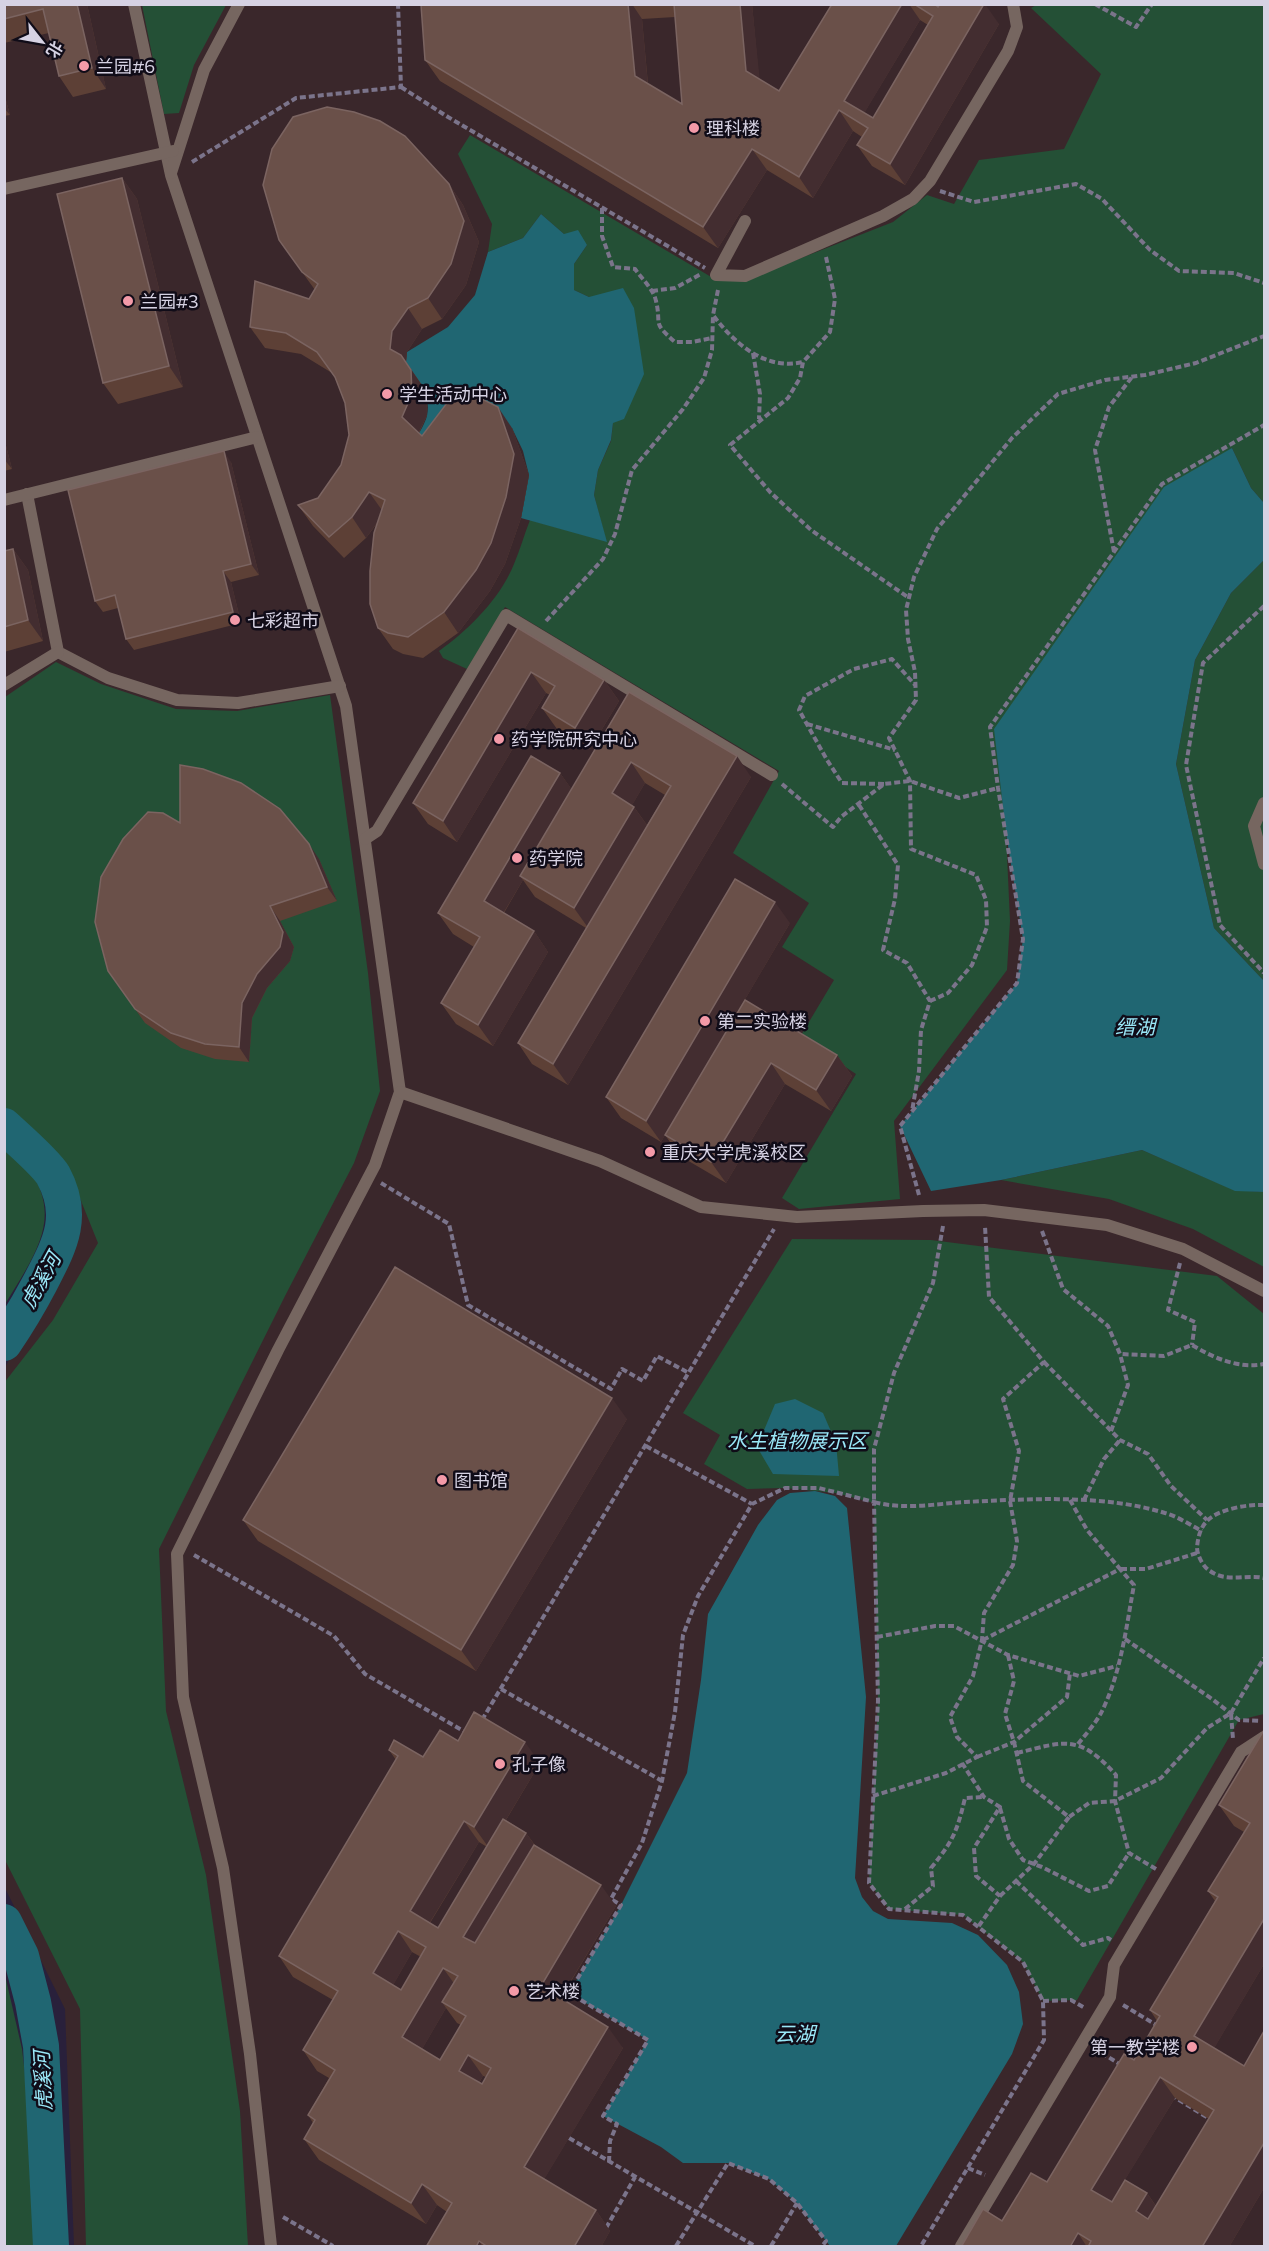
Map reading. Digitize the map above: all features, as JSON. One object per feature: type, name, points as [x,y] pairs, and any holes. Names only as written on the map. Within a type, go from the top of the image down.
[{"type":"lane","points":[[134,4],[172,151],[171,175],[346,706],[400,1092],[369,1176],[278,1350],[177,1554],[183,1697],[223,1868],[250,2054],[271,2247]]},
{"type":"lane","points":[[172,151],[204,70],[239,4]]},
{"type":"lane","points":[[745,221],[716,274],[745,276],[883,216],[913,199],[925,186],[1008,51],[1017,27],[1013,4]]},
{"type":"lane","points":[[4,189],[172,151]]},
{"type":"lane","points":[[4,500],[258,436]]},
{"type":"lane","points":[[27,494],[57,652]]},
{"type":"lane","points":[[365,839],[377,831],[506,615],[772,776]]},
{"type":"lane","points":[[57,652],[108,678],[177,700],[238,703],[340,686]]},
{"type":"lane","points":[[4,685],[57,652]]},
{"type":"lane","points":[[1264,802],[1254,826],[1264,864]]},
{"type":"lane","points":[[400,1092],[600,1161],[701,1207],[797,1217],[984,1210],[1107,1225],[1183,1250],[1264,1291]]},
{"type":"lane","points":[[961,2247],[1110,1997],[1114,1965],[1124,1948],[1241,1752],[1264,1737]]},
{"type":"path","points":[[398,4],[400,87]]},
{"type":"path","points":[[1095,4],[1136,27],[1152,4]]},
{"type":"path","points":[[171,175],[296,98],[400,87],[708,270],[675,288],[652,291]]},
{"type":"path","points":[[925,186],[974,202],[1076,184],[1102,199],[1150,250],[1179,271],[1234,273],[1264,283]]},
{"type":"path","points":[[602,208],[602,236],[613,267],[635,270],[652,291],[656,301],[657,323],[662,331],[675,342],[692,342],[712,338]]},
{"type":"path","points":[[823,242],[835,299],[830,332],[803,362],[800,378],[788,398],[730,445],[770,492],[811,530],[909,598]]},
{"type":"path","points":[[536,633],[603,559],[615,534],[632,470],[704,378],[712,351],[713,315],[722,275]]},
{"type":"path","points":[[713,315],[744,348],[763,359],[788,366],[803,362]]},
{"type":"path","points":[[930,1001],[948,993],[972,965],[987,927],[986,900],[976,875],[911,849],[910,781],[889,738],[916,700],[915,672],[908,639],[906,610],[914,577],[937,529],[1012,438],[1058,394],[1105,380],[1133,377],[1196,363],[1264,336]]},
{"type":"path","points":[[1257,339],[1264,343]]},
{"type":"path","points":[[753,353],[760,394],[759,420]]},
{"type":"path","points":[[1114,552],[1095,450],[1109,407],[1133,377]]},
{"type":"path","points":[[923,1211],[900,1126],[1017,983],[1023,939],[990,727],[1161,484],[1264,425]]},
{"type":"path","points":[[1264,606],[1203,663],[1186,765],[1220,925],[1264,973]]},
{"type":"path","points":[[915,685],[892,659],[854,669],[805,696],[799,710],[842,783],[884,784],[910,781],[959,798],[998,788]]},
{"type":"path","points":[[807,724],[895,750]]},
{"type":"path","points":[[772,776],[833,827],[841,817],[884,784]]},
{"type":"path","points":[[859,805],[898,865],[895,899],[883,950],[907,963],[930,1001],[921,1030],[920,1071],[911,1112]]},
{"type":"path","points":[[369,1176],[449,1224],[468,1305],[611,1389],[622,1369],[643,1381],[657,1356],[689,1373]]},
{"type":"path","points":[[984,1210],[989,1296],[1044,1362],[1111,1431],[1120,1440],[1148,1454],[1171,1486],[1207,1520]]},
{"type":"path","points":[[921,2247],[1044,2040],[1043,2001],[1023,1962],[963,1915],[889,1908],[868,1882],[878,1701],[874,1449],[894,1373],[933,1283],[945,1211]]},
{"type":"path","points":[[478,1727],[782,1215]]},
{"type":"path","points":[[1036,1216],[1063,1289],[1108,1326],[1120,1354],[1128,1385],[1111,1431]]},
{"type":"path","points":[[1183,1250],[1168,1310],[1195,1322],[1192,1345]]},
{"type":"path","points":[[1120,1354],[1164,1356],[1192,1345]]},
{"type":"path","points":[[1192,1345],[1218,1360],[1254,1366],[1264,1364]]},
{"type":"path","points":[[977,1757],[957,1737],[950,1717],[973,1676],[982,1640],[984,1613],[1013,1565],[1017,1541],[1010,1501],[1019,1451],[1003,1399],[1044,1362]]},
{"type":"path","points":[[1084,1500],[1104,1459],[1120,1440]]},
{"type":"path","points":[[646,1446],[752,1504]]},
{"type":"path","points":[[609,2162],[610,2141],[617,2124],[603,2116],[648,2040],[569,1993],[621,1905],[611,1899],[642,1843],[662,1782],[675,1712],[682,1635],[698,1596],[752,1504],[785,1488],[819,1488],[890,1507],[1010,1501],[1119,1502],[1167,1513],[1202,1531]]},
{"type":"path","points":[[1070,1500],[1087,1530],[1134,1585],[1125,1639],[1117,1666],[1100,1714],[1078,1744]]},
{"type":"path","points":[[1264,1505],[1248,1504],[1224,1511],[1207,1520],[1199,1536],[1197,1553],[1208,1570],[1226,1579],[1254,1576],[1264,1578]]},
{"type":"path","points":[[181,1547],[333,1636],[365,1674],[473,1736]]},
{"type":"path","points":[[982,1640],[1120,1569],[1146,1569],[1197,1553]]},
{"type":"path","points":[[877,1637],[935,1626],[954,1626],[1008,1655],[1079,1676],[1117,1666]]},
{"type":"path","points":[[1125,1639],[1239,1720],[1264,1722]]},
{"type":"path","points":[[1008,1655],[1014,1681],[1005,1714],[1023,1781],[1069,1817]]},
{"type":"path","points":[[978,1927],[1000,1896],[1034,1864],[1069,1817],[1089,1803],[1115,1801],[1161,1778],[1207,1728],[1231,1713],[1264,1658]]},
{"type":"path","points":[[873,1796],[946,1773],[962,1763],[1014,1742],[1067,1697],[1070,1672]]},
{"type":"path","points":[[501,1689],[662,1782]]},
{"type":"path","points":[[1017,1754],[1057,1743],[1078,1744],[1098,1755],[1116,1775],[1115,1801],[1129,1853],[1167,1876]]},
{"type":"path","points":[[962,1763],[984,1797],[1000,1807],[1009,1839],[1023,1860],[1089,1891],[1108,1886],[1129,1853]]},
{"type":"path","points":[[904,1910],[933,1886],[931,1868],[951,1843],[959,1824],[965,1798],[984,1797]]},
{"type":"path","points":[[1000,1807],[974,1848],[976,1876],[1000,1896]]},
{"type":"path","points":[[1016,1881],[1083,1945],[1108,1938],[1124,1948]]},
{"type":"path","points":[[1110,1997],[1164,2031]]},
{"type":"path","points":[[1043,2001],[1071,2000],[1098,2017]]},
{"type":"path","points":[[1154,2036],[1159,2027]]},
{"type":"path","points":[[1083,2042],[1122,2066]]},
{"type":"path","points":[[1166,2092],[1220,2126]]},
{"type":"path","points":[[569,2138],[755,2247]]},
{"type":"path","points":[[676,2247],[728,2163],[769,2179],[797,2203],[826,2241],[822,2247]]},
{"type":"path","points":[[606,2228],[635,2177]]},
{"type":"path","points":[[771,2247],[797,2203]]},
{"type":"path","points":[[266,2208],[333,2247]]},
{"type":"shaded area","points":[[1038,4],[1264,5],[1264,503],[1251,488],[1232,448],[995,729],[1006,833],[1010,921],[1007,970],[894,1121],[900,1199],[799,1209],[782,1198],[856,1074],[800,1037],[834,980],[782,947],[809,903],[733,853],[779,771],[505,607],[467,669],[443,658],[439,651],[472,623],[492,601],[508,577],[530,520],[606,541],[594,495],[598,470],[611,441],[613,423],[589,297],[574,290],[574,264],[587,245],[564,234],[541,214],[523,238],[488,252],[492,224],[458,154],[470,135],[713,278],[745,280],[893,222],[927,195],[954,204],[979,160],[1064,149],[1101,74],[1031,8]]},
{"type":"shaded area","name":"重庆大学虎溪校区","points":[[5,5],[1264,5],[1264,2246],[74,2246],[65,2009],[5,1888],[5,1367],[68,1263],[77,1238],[79,1224],[68,1185],[5,1118]]},
{"type":"shaded area","points":[[142,5],[226,5],[194,65],[179,113],[164,114]]},
{"type":"shaded area","points":[[1264,560],[1264,981],[1214,928],[1176,764],[1195,660],[1231,593]]},
{"type":"shaded area","points":[[56,662],[101,684],[176,709],[237,711],[330,695],[368,973],[380,1091],[354,1163],[159,1549],[166,1711],[206,1875],[240,2111],[248,2246],[86,2246],[80,2009],[5,1860],[4,1383],[53,1320],[98,1243],[73,1181],[5,1109],[5,697]]},
{"type":"shaded area","points":[[5,1140],[25,1163],[37,1183],[44,1202],[44,1221],[40,1240],[32,1259],[5,1304]]},
{"type":"shaded area","points":[[1142,1150],[1234,1190],[1264,1192],[1264,1267],[1193,1229],[1109,1199],[1001,1180]]},
{"type":"shaded area","points":[[792,1239],[931,1240],[1217,1276],[1264,1314],[1264,1714],[1239,1720],[1077,2000],[1043,2001],[1023,1962],[963,1915],[889,1909],[869,1883],[878,1701],[874,1503],[836,1493],[785,1488],[747,1489],[704,1464],[720,1435],[683,1413]]},
{"type":"shaded area","points":[[5,1975],[22,2049],[35,2161],[38,2246],[5,2246]]},
{"type":"water","points":[[541,214],[564,234],[578,230],[587,245],[574,264],[574,290],[589,297],[623,288],[634,308],[644,374],[624,419],[613,423],[611,440],[598,470],[594,495],[607,542],[521,518],[529,475],[523,451],[512,428],[416,438],[427,416],[428,402],[420,383],[405,370],[407,352],[448,327],[475,295],[488,252],[523,238]]},
{"type":"water","name":"缙湖","points":[[1232,448],[1251,488],[1264,503],[1264,560],[1231,593],[1195,660],[1176,764],[1214,928],[1264,981],[1264,1192],[1235,1191],[1142,1150],[1001,1180],[931,1191],[900,1126],[1017,983],[1023,939],[1006,833],[994,729],[1164,487]]},
{"type":"water","name":"水生植物展示区","points":[[795,1399],[823,1413],[836,1443],[839,1476],[773,1474],[757,1447],[775,1404]]},
{"type":"water","name":"云湖","points":[[815,1491],[835,1496],[847,1508],[866,1697],[855,1878],[862,1897],[873,1911],[888,1919],[952,1923],[978,1935],[1007,1965],[1019,1992],[1023,2024],[1012,2054],[896,2246],[830,2246],[797,2203],[769,2179],[728,2163],[683,2163],[661,2147],[603,2116],[648,2040],[569,1993],[621,1905],[687,1773],[708,1614],[758,1525],[777,1500],[790,1493]]},
{"type":"building","points":[[4,4],[77,4],[92,68],[59,76],[43,9],[4,19]]},
{"type":"building","name":"理科楼","points":[[628,4],[635,76],[682,104],[674,4],[740,4],[746,71],[779,91],[832,4],[902,4],[844,101],[873,118],[933,16],[914,4],[934,4],[938,7],[940,4],[984,4],[890,164],[857,145],[868,128],[839,110],[799,177],[752,149],[703,227],[425,60],[421,5]]},
{"type":"building","name":"学生活动中心","points":[[327,107],[354,112],[380,121],[405,136],[449,184],[464,221],[451,264],[428,298],[408,308],[392,331],[390,349],[401,355],[411,370],[412,394],[402,417],[422,436],[447,403],[468,392],[498,407],[514,454],[506,497],[491,543],[476,570],[444,612],[408,637],[388,633],[378,628],[370,604],[370,571],[374,533],[385,500],[369,492],[352,517],[329,537],[298,505],[318,498],[341,465],[349,435],[345,403],[335,377],[317,352],[286,333],[250,327],[255,281],[309,299],[318,284],[302,272],[279,240],[263,185],[272,149],[293,117]]},
{"type":"building","name":"兰园#3","points":[[122,178],[169,366],[103,383],[57,194]]},
{"type":"building","points":[[224,451],[251,564],[223,571],[233,612],[126,639],[115,595],[95,601],[68,490]]},
{"type":"building","points":[[13,549],[28,620],[4,627],[4,551]]},
{"type":"building","points":[[518,628],[604,680],[575,728],[542,708],[555,686],[531,672],[443,821],[413,803]]},
{"type":"building","points":[[629,692],[737,756],[553,1064],[518,1043],[671,786],[631,762],[612,793],[634,807],[574,908],[520,876]]},
{"type":"building","points":[[531,756],[560,773],[484,901],[534,931],[478,1025],[441,1003],[480,937],[438,913]]},
{"type":"building","points":[[180,765],[203,769],[241,783],[280,809],[309,844],[327,887],[270,906],[283,932],[280,947],[257,974],[242,1003],[239,1047],[205,1044],[171,1033],[135,1009],[108,971],[95,922],[101,877],[123,839],[148,812],[163,813],[180,823]]},
{"type":"building","points":[[735,879],[775,902],[646,1121],[606,1097]]},
{"type":"building","points":[[745,1000],[837,1055],[816,1090],[771,1063],[711,1162],[665,1135]]},
{"type":"building","name":"图书馆","points":[[395,1267],[612,1398],[461,1650],[243,1520]]},
{"type":"building","name":"艺术楼","points":[[474,1712],[525,1742],[474,1827],[464,1821],[410,1911],[438,1928],[503,1819],[526,1833],[463,1937],[475,1943],[534,1845],[601,1885],[541,1986],[608,2027],[524,2167],[596,2210],[574,2247],[488,2247],[479,2241],[476,2247],[426,2247],[452,2203],[422,2184],[411,2203],[304,2139],[315,2120],[308,2115],[335,2070],[303,2050],[338,1991],[279,1956],[398,1756],[389,1750],[394,1740],[423,1757],[440,1730],[458,1741]],"holes":[[[398,1931],[426,1947],[401,1990],[373,1973]],[[443,1968],[458,1976],[442,2002],[466,2016],[440,2060],[402,2037]],[[468,2055],[491,2068],[482,2084],[459,2071]]]},
{"type":"building","points":[[1264,1730],[1264,1919],[1194,2036],[1244,2066],[1264,2031],[1264,2143],[1202,2247],[1088,2247],[1091,2241],[1078,2233],[1070,2247],[961,2247],[983,2209],[1002,2221],[1031,2173],[1047,2182],[1124,2054],[1134,2060],[1160,2016],[1150,2010],[1218,1897],[1208,1891],[1250,1823],[1219,1805]],"holes":[[[1160,2077],[1214,2110],[1148,2219],[1136,2211],[1147,2193],[1125,2180],[1112,2202],[1091,2190]]]},
{"type":"waterway","name":"虎溪河","points":[[4,1126],[38,1157],[53,1175],[60,1190],[64,1218],[59,1244],[32,1299],[4,1343]]},
{"type":"waterway","name":"虎溪河","points":[[4,1922],[21,1956],[41,2046],[51,2246]]},
{"type":"place","name":"兰园#6","points":[[84,66]]},
{"type":"place","name":"理科楼","points":[[694,128]]},
{"type":"place","name":"兰园#3","points":[[128,301]]},
{"type":"place","name":"学生活动中心","points":[[387,394]]},
{"type":"place","name":"七彩超市","points":[[235,620]]},
{"type":"place","name":"药学院研究中心","points":[[499,739]]},
{"type":"place","name":"药学院","points":[[517,858]]},
{"type":"place","name":"第二实验楼","points":[[705,1021]]},
{"type":"place","name":"重庆大学虎溪校区","points":[[650,1152]]},
{"type":"place","name":"图书馆","points":[[442,1480]]},
{"type":"place","name":"孔子像","points":[[500,1764]]},
{"type":"place","name":"艺术楼","points":[[514,1991]]},
{"type":"place","name":"第一教学楼","points":[[1192,2047]]}]
